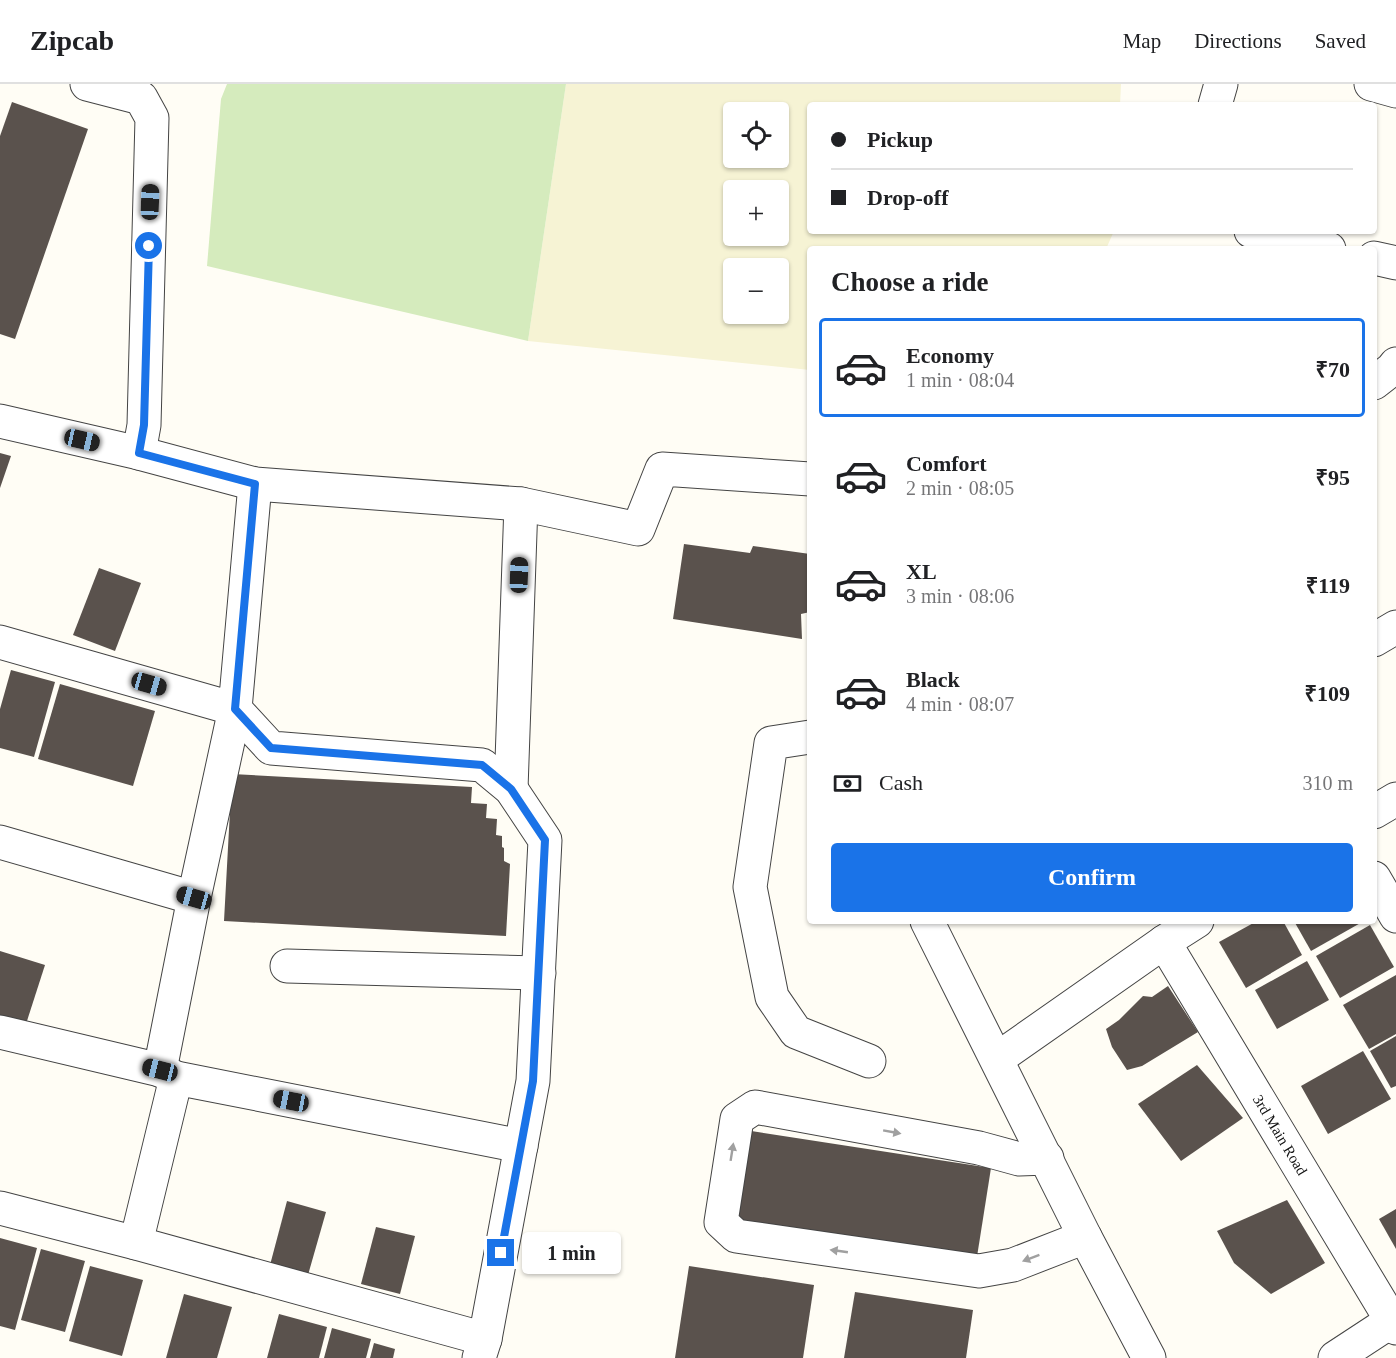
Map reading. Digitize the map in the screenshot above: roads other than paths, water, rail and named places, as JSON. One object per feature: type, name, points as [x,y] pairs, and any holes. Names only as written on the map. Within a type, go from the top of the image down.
[{"type":"street","points":[[87,84],[141,98],[152,118],[144,425],[139,453]]},
{"type":"street","points":[[1216,102],[1221,84]]},
{"type":"street","points":[[1371,84],[1396,91]]},
{"type":"street","points":[[1261,234],[1314,246]]},
{"type":"street","points":[[1377,259],[1396,262]]},
{"type":"street","points":[[1377,381],[1396,364]]},
{"type":"street","points":[[0,421],[139,453],[255,484],[522,504],[638,529],[662,469],[807,479]]},
{"type":"street","points":[[136,1243],[168,1074],[194,898],[235,709],[255,484]]},
{"type":"street","points":[[511,789],[522,504]]},
{"type":"street","points":[[1377,638],[1396,627]]},
{"type":"street","points":[[0,642],[235,709],[271,748],[482,765],[511,789],[545,840],[533,1081],[482,1348],[136,1243],[0,1208]]},
{"type":"street","points":[[807,737],[771,743],[750,887],[772,997],[778,1006],[796,1032],[868,1061]]},
{"type":"street","points":[[1377,810],[1396,799]]},
{"type":"street","points":[[0,842],[194,898]]},
{"type":"street","points":[[1377,883],[1396,916]]},
{"type":"street","points":[[929,924],[1149,1358]]},
{"type":"street","points":[[997,1059],[1192,924]]},
{"type":"street","name":"3rd Main Road","points":[[1164,942],[1395,1322]]},
{"type":"street","points":[[286,966],[538,973]]},
{"type":"street","points":[[0,1032],[168,1074],[521,1146]]},
{"type":"street","points":[[1047,1158],[1018,1159],[979,1148],[754,1107],[737,1119],[721,1222],[736,1236],[979,1271],[1014,1265],[1086,1237]]},
{"type":"street","points":[[1335,1358],[1395,1322]]}]
